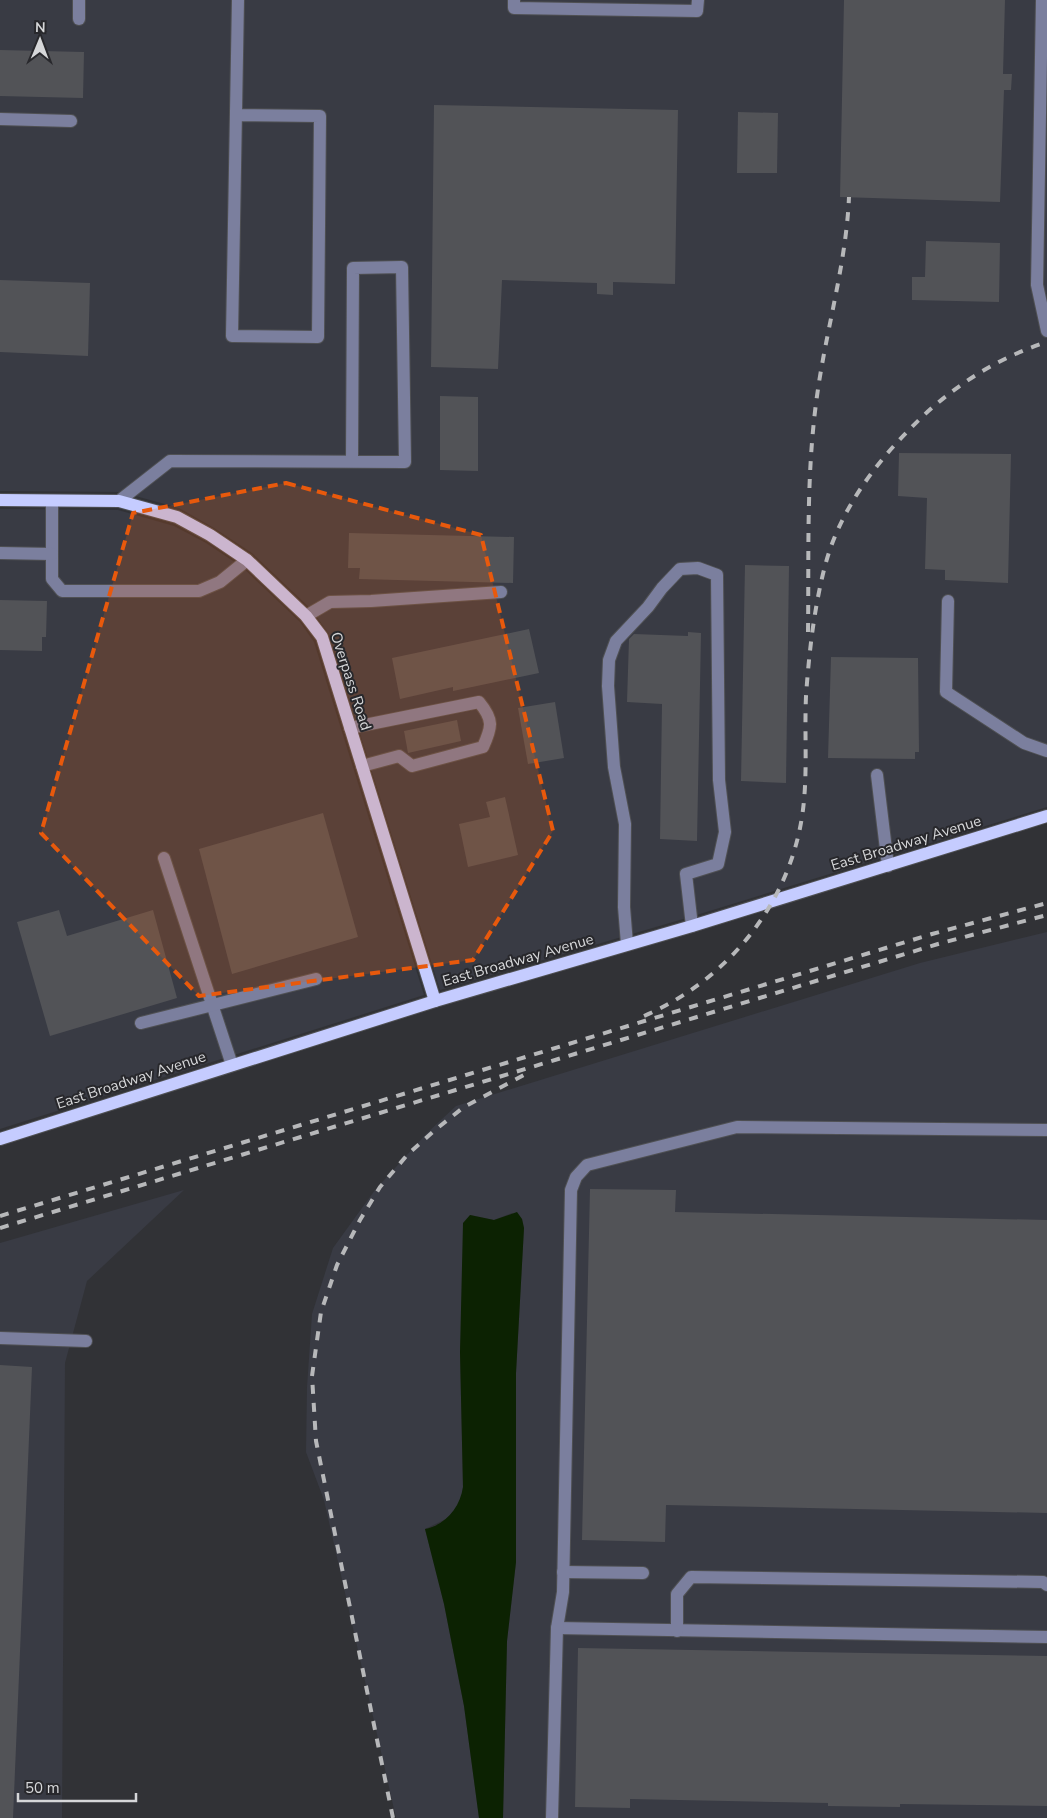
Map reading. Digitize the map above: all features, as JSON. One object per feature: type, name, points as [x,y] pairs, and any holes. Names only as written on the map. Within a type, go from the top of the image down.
[{"type":"main road","name":"Overpass Road","points":[[0,500],[119,501],[177,517],[210,535],[246,560],[306,616],[322,637],[435,1001]]},
{"type":"main road","name":"East Broadway Avenue","points":[[0,1139],[435,1001],[692,926],[1047,816]]},
{"type":"lane","points":[[78,18],[79,0]]},
{"type":"lane","points":[[236,115],[320,116],[318,337],[232,336],[238,0]]},
{"type":"lane","points":[[514,0],[514,8],[697,11],[698,0]]},
{"type":"lane","points":[[1042,0],[1037,285],[1045,313],[1047,331]]},
{"type":"lane","points":[[0,119],[71,121]]},
{"type":"lane","points":[[119,501],[170,461],[405,462],[402,267],[353,268],[352,461]]},
{"type":"lane","points":[[52,500],[52,579],[62,591],[199,591],[220,582],[246,560]]},
{"type":"lane","points":[[0,553],[52,554]]},
{"type":"lane","points":[[627,944],[624,907],[625,824],[614,767],[608,686],[609,660],[616,640],[648,607],[662,588],[680,569],[698,568],[717,575],[719,780],[725,832],[718,864],[686,874],[692,926]]},
{"type":"lane","points":[[306,616],[330,602],[500,592]]},
{"type":"lane","points":[[948,601],[946,692],[1024,744],[1047,751]]},
{"type":"lane","points":[[350,728],[479,702],[487,712],[491,730],[483,747],[412,766],[399,756],[362,766]]},
{"type":"lane","points":[[877,775],[888,866]]},
{"type":"lane","points":[[164,858],[232,1065]]},
{"type":"lane","points":[[141,1023],[316,979]]},
{"type":"lane","points":[[552,1818],[557,1628],[563,1592],[571,1190],[576,1177],[587,1165],[737,1127],[1047,1130]]},
{"type":"lane","points":[[0,1338],[86,1341]]},
{"type":"lane","points":[[563,1572],[643,1573]]},
{"type":"lane","points":[[676,1630],[677,1594],[691,1577],[1043,1582],[1047,1585]]},
{"type":"lane","points":[[557,1628],[1047,1637]]},
{"type":"highlighted area","points":[[286,483],[481,535],[553,831],[473,960],[199,996],[41,833],[133,513]]},
{"type":"shaded area","points":[[0,0],[1047,0],[1047,807],[690,917],[440,990],[329,634],[311,609],[252,553],[179,508],[121,492],[0,491]]},
{"type":"shaded area","points":[[0,509],[118,510],[174,526],[206,543],[242,567],[300,622],[314,642],[424,995],[0,1129]]},
{"type":"shaded area","points":[[1047,932],[1047,1818],[503,1818],[507,1641],[516,1562],[516,1373],[524,1228],[522,1219],[512,1213],[494,1220],[470,1215],[460,1352],[463,1487],[461,1501],[448,1518],[425,1529],[444,1604],[464,1706],[479,1818],[396,1818],[324,1500],[306,1452],[307,1387],[312,1314],[333,1248],[375,1190],[427,1133],[456,1106],[920,963]]},
{"type":"shaded area","points":[[184,1190],[87,1281],[65,1363],[62,1818],[0,1818],[0,1243]]},
{"type":"shaded area","points":[[517,1212],[522,1219],[524,1228],[516,1373],[516,1562],[507,1641],[503,1818],[479,1818],[464,1706],[444,1604],[425,1529],[439,1524],[451,1514],[459,1501],[463,1487],[460,1352],[463,1223],[470,1215],[494,1220]]},
{"type":"building","points":[[844,0],[1005,0],[1003,74],[1012,74],[1011,90],[1004,90],[1000,202],[840,197]]},
{"type":"building","points":[[0,50],[84,52],[83,98],[0,96]]},
{"type":"building","points":[[434,105],[678,110],[675,284],[613,282],[613,295],[597,294],[597,283],[502,280],[498,369],[431,367]]},
{"type":"building","points":[[738,112],[778,113],[777,173],[737,173]]},
{"type":"building","points":[[926,241],[1000,243],[999,302],[912,300],[912,277],[925,277]]},
{"type":"building","points":[[0,280],[90,283],[88,356],[0,352]]},
{"type":"building","points":[[440,396],[478,397],[478,471],[440,470]]},
{"type":"building","points":[[899,453],[1011,454],[1008,583],[945,580],[945,570],[925,569],[927,498],[898,496]]},
{"type":"building","points":[[349,533],[514,537],[513,583],[359,579],[360,568],[348,568]]},
{"type":"building","points":[[745,565],[789,566],[786,783],[741,781]]},
{"type":"building","points":[[0,600],[47,601],[46,637],[42,637],[42,651],[0,650]]},
{"type":"building","points":[[529,629],[539,673],[453,691],[453,687],[400,699],[392,658]]},
{"type":"building","points":[[688,632],[701,633],[697,841],[660,839],[662,704],[627,702],[629,639],[634,634],[688,636]]},
{"type":"building","points":[[831,657],[918,658],[919,752],[915,752],[915,759],[828,758]]},
{"type":"building","points":[[555,702],[564,758],[528,764],[518,708]]},
{"type":"building","points":[[457,720],[461,741],[408,753],[404,731]]},
{"type":"building","points":[[505,797],[518,855],[468,867],[459,824],[490,817],[486,802]]},
{"type":"building","points":[[323,813],[358,937],[232,974],[199,849]]},
{"type":"building","points":[[59,910],[67,936],[153,910],[177,998],[50,1036],[17,922]]},
{"type":"building","points":[[590,1189],[676,1190],[675,1212],[1047,1220],[1047,1513],[666,1505],[665,1542],[582,1540]]},
{"type":"building","points":[[0,1365],[32,1367],[13,1818],[0,1818]]},
{"type":"building","points":[[578,1648],[1047,1656],[1047,1806],[900,1804],[900,1807],[828,1806],[828,1803],[630,1799],[630,1808],[575,1807]]},
{"type":"railway","points":[[808,632],[809,514],[813,425],[844,248],[849,197]]},
{"type":"railway","points":[[644,1016],[673,1002],[724,964],[745,941],[764,915],[780,888],[792,859],[803,811],[806,762],[806,696],[815,614],[831,547],[838,528],[858,493],[895,444],[924,415],[955,389],[1008,357],[1047,342]]},
{"type":"railway","points":[[0,1216],[932,934],[1047,903]]},
{"type":"railway","points":[[0,1228],[938,944],[1047,915]]},
{"type":"railway","points":[[393,1818],[316,1441],[312,1376],[321,1312],[337,1265],[360,1220],[380,1187],[408,1154],[464,1107],[524,1075]]}]
